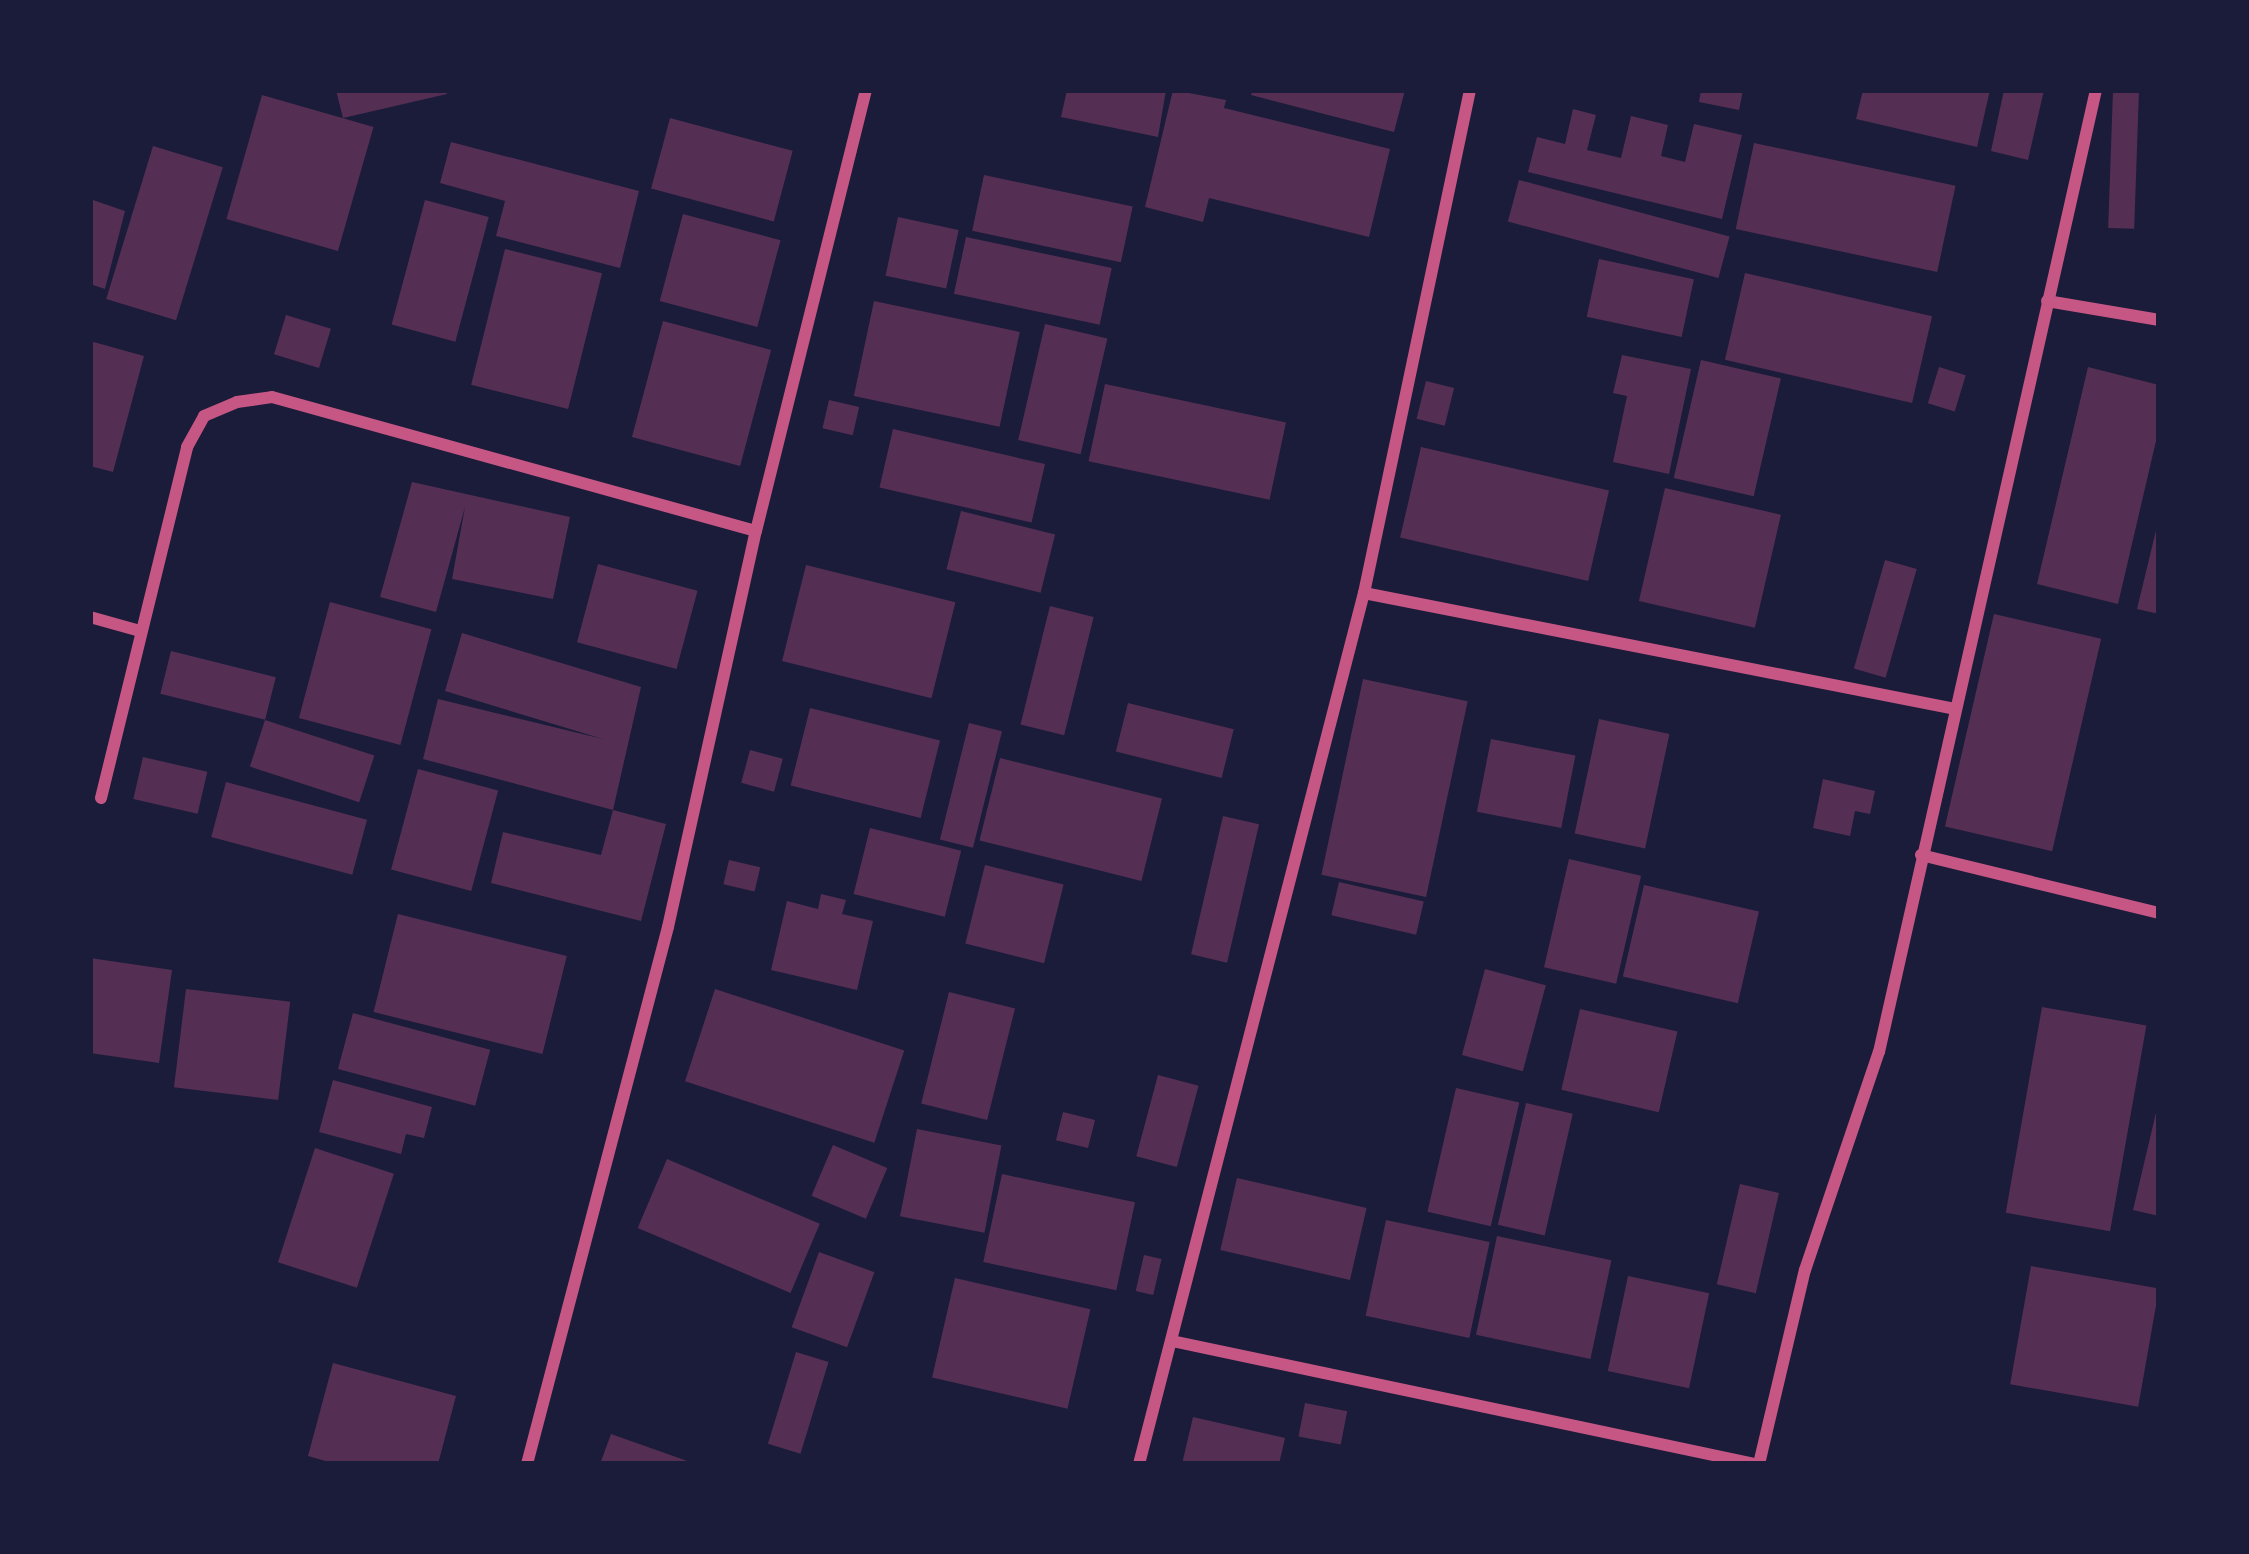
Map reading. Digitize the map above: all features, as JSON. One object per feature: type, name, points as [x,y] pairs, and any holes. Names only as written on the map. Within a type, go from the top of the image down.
[{"type":"street","points":[[527,1464],[668,928],[757,532],[866,90]]},
{"type":"street","points":[[1139,1464],[1364,593],[1470,90]]},
{"type":"street","points":[[1172,1341],[1757,1464],[1805,1270],[1879,1052],[2096,90]]},
{"type":"street","points":[[2047,301],[2159,320]]},
{"type":"street","points":[[101,798],[187,447],[204,416],[237,402],[272,397],[757,532]]},
{"type":"street","points":[[1364,593],[1954,709]]},
{"type":"street","points":[[90,617],[140,632]]},
{"type":"street","points":[[1921,855],[2159,913]]},
{"type":"building","points":[[336,90],[446,90],[447,94],[343,118]]},
{"type":"building","points":[[1067,90],[1166,90],[1158,137],[1061,117]]},
{"type":"building","points":[[1173,90],[1226,100],[1224,108],[1390,149],[1369,237],[1209,198],[1203,222],[1145,207]]},
{"type":"building","points":[[1253,90],[1405,90],[1394,132],[1251,95]]},
{"type":"building","points":[[1701,90],[1743,90],[1739,110],[1699,102]]},
{"type":"building","points":[[1863,90],[1990,90],[1977,147],[1856,119]]},
{"type":"building","points":[[2004,90],[2044,90],[2028,160],[1991,151]]},
{"type":"building","points":[[2113,90],[2139,91],[2134,229],[2108,228]]},
{"type":"building","points":[[262,95],[374,127],[338,251],[226,219]]},
{"type":"building","points":[[1573,109],[1596,115],[1587,150],[1621,158],[1631,116],[1668,125],[1661,156],[1685,162],[1694,124],[1742,135],[1722,219],[1528,172],[1537,137],[1565,144]]},
{"type":"building","points":[[670,118],[793,151],[774,221],[651,189]]},
{"type":"building","points":[[451,142],[639,191],[620,268],[496,236],[505,201],[440,183]]},
{"type":"building","points":[[1754,143],[1955,186],[1937,272],[1736,229]]},
{"type":"building","points":[[153,146],[223,167],[176,320],[106,299]]},
{"type":"building","points":[[984,175],[1133,207],[1121,262],[972,231]]},
{"type":"building","points":[[1519,180],[1730,236],[1718,278],[1508,222]]},
{"type":"building","points":[[90,199],[125,211],[105,289],[90,284]]},
{"type":"building","points":[[425,200],[489,217],[455,342],[392,325]]},
{"type":"building","points":[[683,214],[781,240],[757,327],[660,301]]},
{"type":"building","points":[[898,217],[959,230],[946,289],[886,276]]},
{"type":"building","points":[[966,237],[1112,268],[1100,325],[954,294]]},
{"type":"building","points":[[505,249],[602,273],[568,409],[471,385]]},
{"type":"building","points":[[1599,259],[1694,279],[1682,337],[1587,317]]},
{"type":"building","points":[[1745,273],[1932,316],[1912,403],[1725,360]]},
{"type":"building","points":[[874,301],[1020,332],[1000,427],[854,396]]},
{"type":"building","points":[[286,315],[331,329],[319,368],[274,354]]},
{"type":"building","points":[[663,321],[771,350],[740,466],[632,437]]},
{"type":"building","points":[[1045,324],[1107,338],[1081,454],[1018,440]]},
{"type":"building","points":[[90,341],[144,356],[113,472],[90,466]]},
{"type":"building","points":[[1622,355],[1691,369],[1669,474],[1613,462],[1627,396],[1613,393]]},
{"type":"building","points":[[1701,360],[1781,378],[1754,496],[1674,478]]},
{"type":"building","points":[[1939,367],[1966,375],[1955,412],[1928,403]]},
{"type":"building","points":[[2088,367],[2159,385],[2159,428],[2118,604],[2037,584]]},
{"type":"building","points":[[1426,381],[1454,388],[1445,426],[1417,419]]},
{"type":"building","points":[[1105,384],[1286,422],[1270,500],[1089,461]]},
{"type":"building","points":[[829,400],[859,407],[853,435],[822,428]]},
{"type":"building","points":[[893,429],[1045,464],[1032,523],[880,487]]},
{"type":"building","points":[[1421,447],[1609,490],[1588,581],[1400,538]]},
{"type":"building","points":[[412,482],[570,517],[553,599],[452,579],[465,507],[436,612],[380,597]]},
{"type":"building","points":[[1665,488],[1781,515],[1755,628],[1639,601]]},
{"type":"building","points":[[961,511],[1055,534],[1041,593],[946,569]]},
{"type":"building","points":[[2159,518],[2159,614],[2137,609]]},
{"type":"building","points":[[1885,560],[1917,569],[1886,678],[1854,669]]},
{"type":"building","points":[[598,564],[697,591],[677,669],[577,642]]},
{"type":"building","points":[[806,565],[955,602],[931,698],[782,661]]},
{"type":"building","points":[[330,602],[431,629],[400,745],[299,718]]},
{"type":"building","points":[[1050,606],[1094,617],[1064,735],[1020,724]]},
{"type":"building","points":[[1994,614],[2101,639],[2052,851],[1945,826]]},
{"type":"building","points":[[462,633],[641,687],[613,810],[423,759],[438,699],[603,739],[445,691]]},
{"type":"building","points":[[171,651],[276,677],[265,720],[160,694]]},
{"type":"building","points":[[1363,679],[1468,701],[1426,897],[1321,875]]},
{"type":"building","points":[[1128,703],[1234,729],[1222,778],[1116,752]]},
{"type":"building","points":[[810,708],[940,740],[921,818],[791,786]]},
{"type":"building","points":[[1599,719],[1669,734],[1645,848],[1575,833]]},
{"type":"building","points":[[265,720],[374,756],[359,802],[250,767]]},
{"type":"building","points":[[969,723],[1002,731],[973,848],[940,839]]},
{"type":"building","points":[[1491,739],[1575,755],[1561,828],[1477,812]]},
{"type":"building","points":[[750,750],[783,759],[774,792],[741,783]]},
{"type":"building","points":[[143,757],[207,772],[198,814],[133,799]]},
{"type":"building","points":[[1000,758],[1162,798],[1141,881],[979,840]]},
{"type":"building","points":[[418,769],[498,790],[471,891],[391,869]]},
{"type":"building","points":[[1823,779],[1875,791],[1870,814],[1855,811],[1850,836],[1813,828]]},
{"type":"building","points":[[226,782],[367,820],[352,875],[211,837]]},
{"type":"building","points":[[613,810],[666,824],[641,921],[491,883],[503,832],[601,855]]},
{"type":"building","points":[[1223,816],[1259,824],[1227,963],[1191,954]]},
{"type":"building","points":[[870,828],[961,851],[945,917],[854,894]]},
{"type":"building","points":[[1569,859],[1641,876],[1616,984],[1544,967]]},
{"type":"building","points":[[729,860],[760,867],[755,892],[723,884]]},
{"type":"building","points":[[985,865],[1064,885],[1044,963],[965,944]]},
{"type":"building","points":[[1339,882],[1424,902],[1416,935],[1331,915]]},
{"type":"building","points":[[1644,885],[1759,912],[1738,1003],[1623,977]]},
{"type":"building","points":[[821,894],[846,900],[842,914],[873,921],[857,990],[771,970],[787,901],[818,909]]},
{"type":"building","points":[[398,914],[567,956],[542,1054],[374,1012]]},
{"type":"building","points":[[90,958],[172,970],[159,1063],[90,1053]]},
{"type":"building","points":[[1485,969],[1546,985],[1523,1071],[1462,1055]]},
{"type":"building","points":[[186,989],[290,1002],[278,1100],[174,1087]]},
{"type":"building","points":[[715,989],[904,1050],[874,1143],[685,1081]]},
{"type":"building","points":[[949,992],[1015,1008],[987,1120],[921,1104]]},
{"type":"building","points":[[2042,1007],[2146,1025],[2110,1231],[2006,1213]]},
{"type":"building","points":[[1580,1009],[1677,1031],[1659,1112],[1561,1090]]},
{"type":"building","points":[[353,1013],[490,1050],[475,1106],[338,1069]]},
{"type":"building","points":[[1158,1075],[1199,1086],[1177,1167],[1136,1156]]},
{"type":"building","points":[[333,1080],[432,1107],[424,1138],[406,1134],[401,1154],[319,1132]]},
{"type":"building","points":[[1456,1088],[1519,1103],[1491,1226],[1427,1212]]},
{"type":"building","points":[[2159,1100],[2159,1216],[2133,1210]]},
{"type":"building","points":[[1526,1103],[1573,1114],[1545,1236],[1498,1225]]},
{"type":"building","points":[[1063,1112],[1095,1120],[1088,1148],[1056,1140]]},
{"type":"building","points":[[917,1129],[1001,1145],[984,1233],[900,1216]]},
{"type":"building","points":[[833,1145],[887,1168],[866,1219],[812,1196]]},
{"type":"building","points":[[315,1148],[394,1174],[357,1288],[278,1262]]},
{"type":"building","points":[[667,1159],[820,1224],[790,1293],[638,1228]]},
{"type":"building","points":[[1002,1174],[1135,1202],[1116,1290],[983,1262]]},
{"type":"building","points":[[1237,1178],[1367,1208],[1350,1280],[1220,1250]]},
{"type":"building","points":[[1740,1184],[1779,1193],[1756,1293],[1717,1284]]},
{"type":"building","points":[[1386,1220],[1490,1242],[1469,1338],[1366,1316]]},
{"type":"building","points":[[1497,1236],[1611,1260],[1590,1359],[1476,1335]]},
{"type":"building","points":[[819,1252],[874,1272],[847,1347],[792,1327]]},
{"type":"building","points":[[1144,1255],[1162,1259],[1153,1295],[1136,1291]]},
{"type":"building","points":[[2031,1266],[2159,1289],[2138,1407],[2010,1384]]},
{"type":"building","points":[[1628,1276],[1709,1293],[1689,1388],[1608,1371]]},
{"type":"building","points":[[955,1278],[1090,1309],[1067,1409],[932,1377]]},
{"type":"building","points":[[796,1352],[829,1362],[800,1454],[768,1444]]},
{"type":"building","points":[[333,1363],[456,1396],[438,1464],[336,1464],[308,1456]]},
{"type":"building","points":[[1305,1403],[1347,1411],[1341,1445],[1299,1436]]},
{"type":"building","points":[[1193,1417],[1285,1438],[1279,1464],[1182,1464]]},
{"type":"building","points":[[611,1434],[693,1463],[693,1464],[600,1464]]}]
